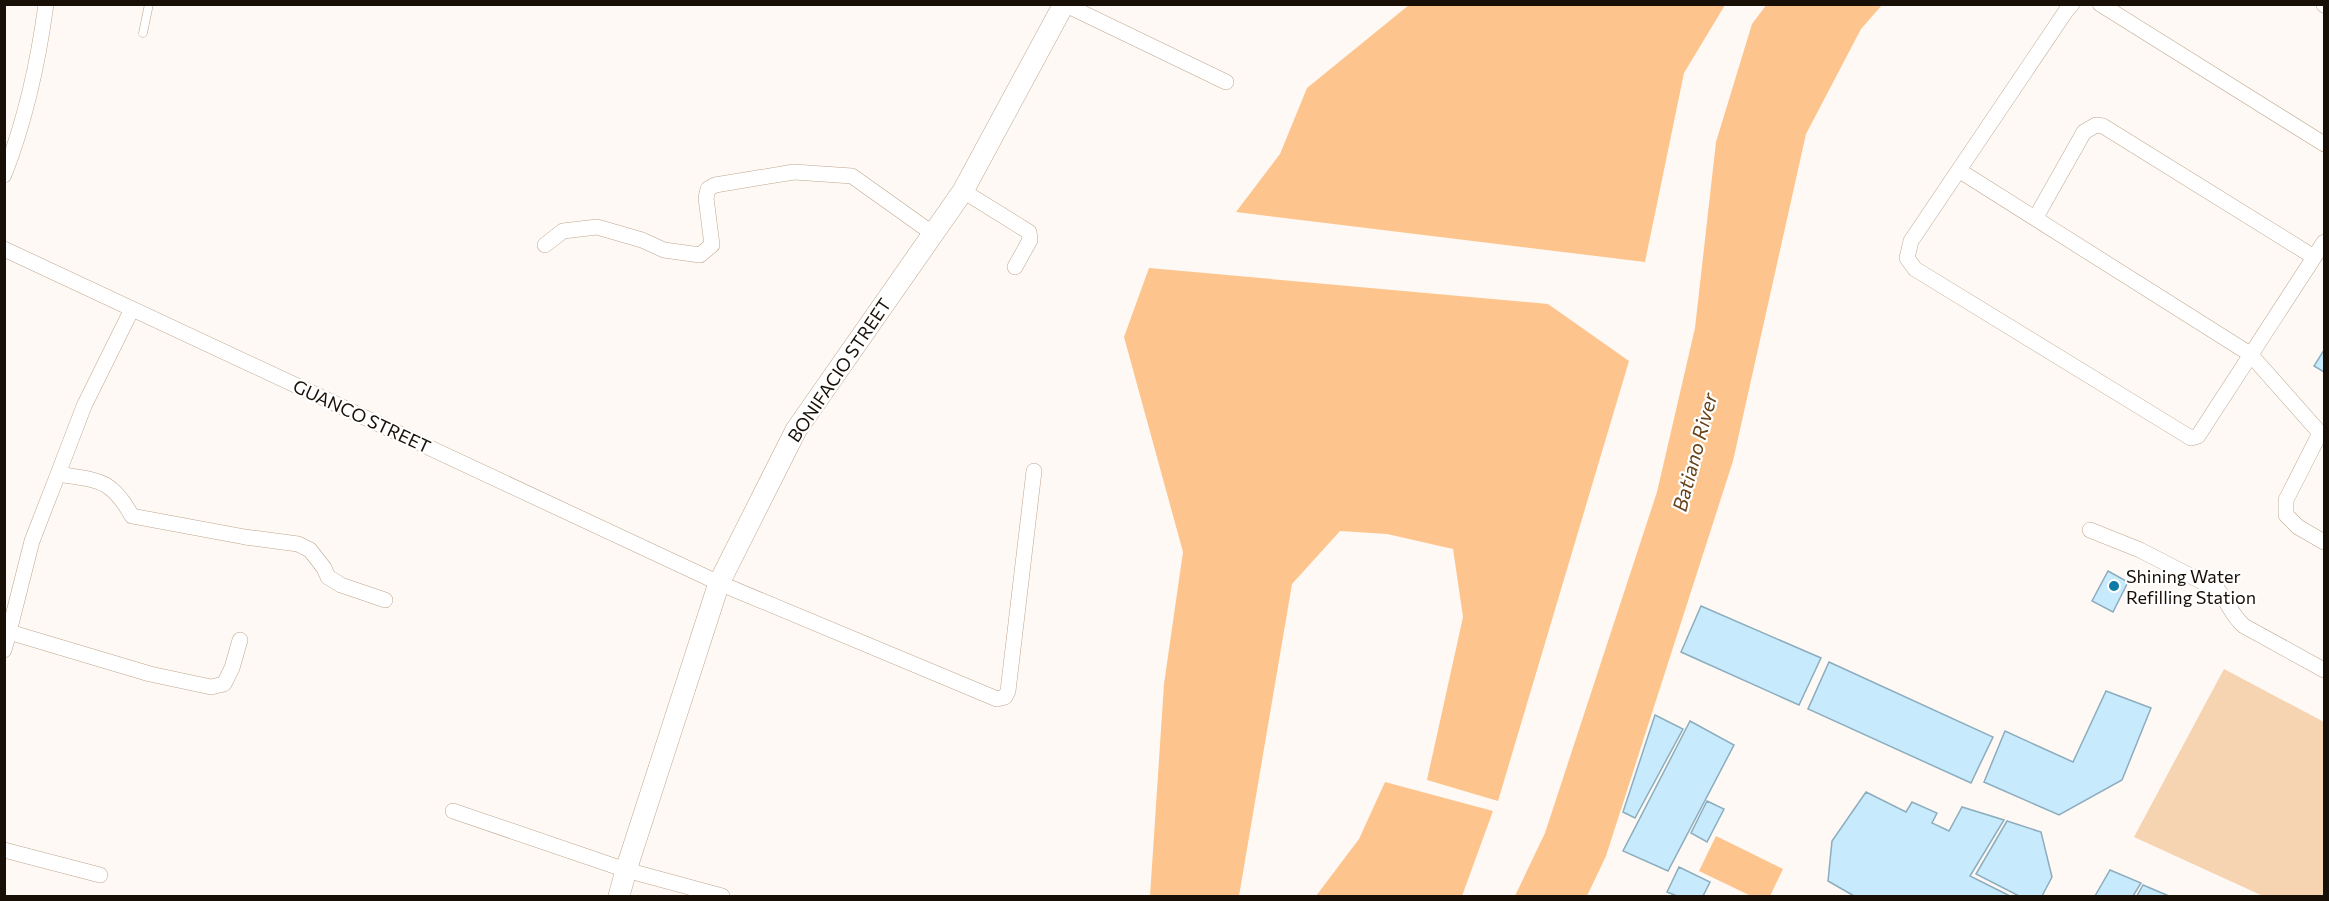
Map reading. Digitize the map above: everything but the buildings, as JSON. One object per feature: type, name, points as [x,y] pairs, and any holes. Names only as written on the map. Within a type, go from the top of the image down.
[{"type":"street","points":[[4,175],[21,132],[33,85],[46,4]]},
{"type":"street","points":[[1064,4],[1226,82]]},
{"type":"street","name":"BONIFACIO STREET","points":[[619,897],[718,583],[796,430],[963,191],[1064,4]]},
{"type":"street","points":[[2072,4],[1911,241],[1908,258],[1915,269],[2191,438],[2198,436],[2325,242]]},
{"type":"street","points":[[2100,4],[2325,144]]},
{"type":"street","points":[[2036,217],[2084,132],[2096,126],[2103,126],[2314,257]]},
{"type":"street","points":[[1960,171],[2250,354],[2322,434],[2286,500],[2286,515],[2298,527],[2325,542]]},
{"type":"street","points":[[545,245],[563,231],[597,227],[642,240],[664,250],[700,255],[712,245],[706,198],[708,189],[716,185],[794,172],[852,176],[932,233]]},
{"type":"street","points":[[963,191],[1029,232],[1030,240],[1015,267]]},
{"type":"street","name":"GUANCO STREET","points":[[4,249],[718,583],[997,699],[1005,697],[1008,691],[1034,471]]},
{"type":"street","points":[[4,650],[32,541],[84,406],[132,309]]},
{"type":"street","points":[[58,474],[101,481],[121,495],[132,516],[245,537],[298,544],[310,550],[328,577],[341,585],[384,600]]},
{"type":"street","points":[[2090,530],[2140,550],[2218,590],[2235,618],[2244,626],[2325,670]]},
{"type":"street","points":[[9,632],[150,674],[211,687],[224,684],[232,668],[240,640]]},
{"type":"street","points":[[453,811],[626,870],[722,897]]},
{"type":"street","points":[[4,850],[100,875]]},
{"type":"lane","points":[[143,33],[149,4]]},
{"type":"shaded area","points":[[2224,669],[2324,722],[2324,896],[2263,896],[2134,837]]},
{"type":"water","name":"Batiano River","points":[[1767,4],[1882,5],[1861,29],[1806,134],[1733,461],[1606,856],[1587,896],[1515,896],[1545,833],[1657,492],[1695,328],[1716,142],[1752,24]]},
{"type":"water","points":[[1409,5],[1725,5],[1684,73],[1645,262],[1236,212],[1280,154],[1307,88]]},
{"type":"water","points":[[1149,268],[1548,304],[1629,361],[1498,801],[1427,780],[1463,617],[1453,549],[1387,534],[1340,531],[1292,584],[1239,896],[1150,896],[1164,684],[1183,552],[1124,337]]},
{"type":"water","points":[[1385,782],[1493,811],[1462,896],[1316,896],[1359,839]]},
{"type":"water","points":[[1716,836],[1783,869],[1770,896],[1751,896],[1699,871]]},
{"type":"place","name":"Shining Water Refilling Station","points":[[2114,586]]}]
